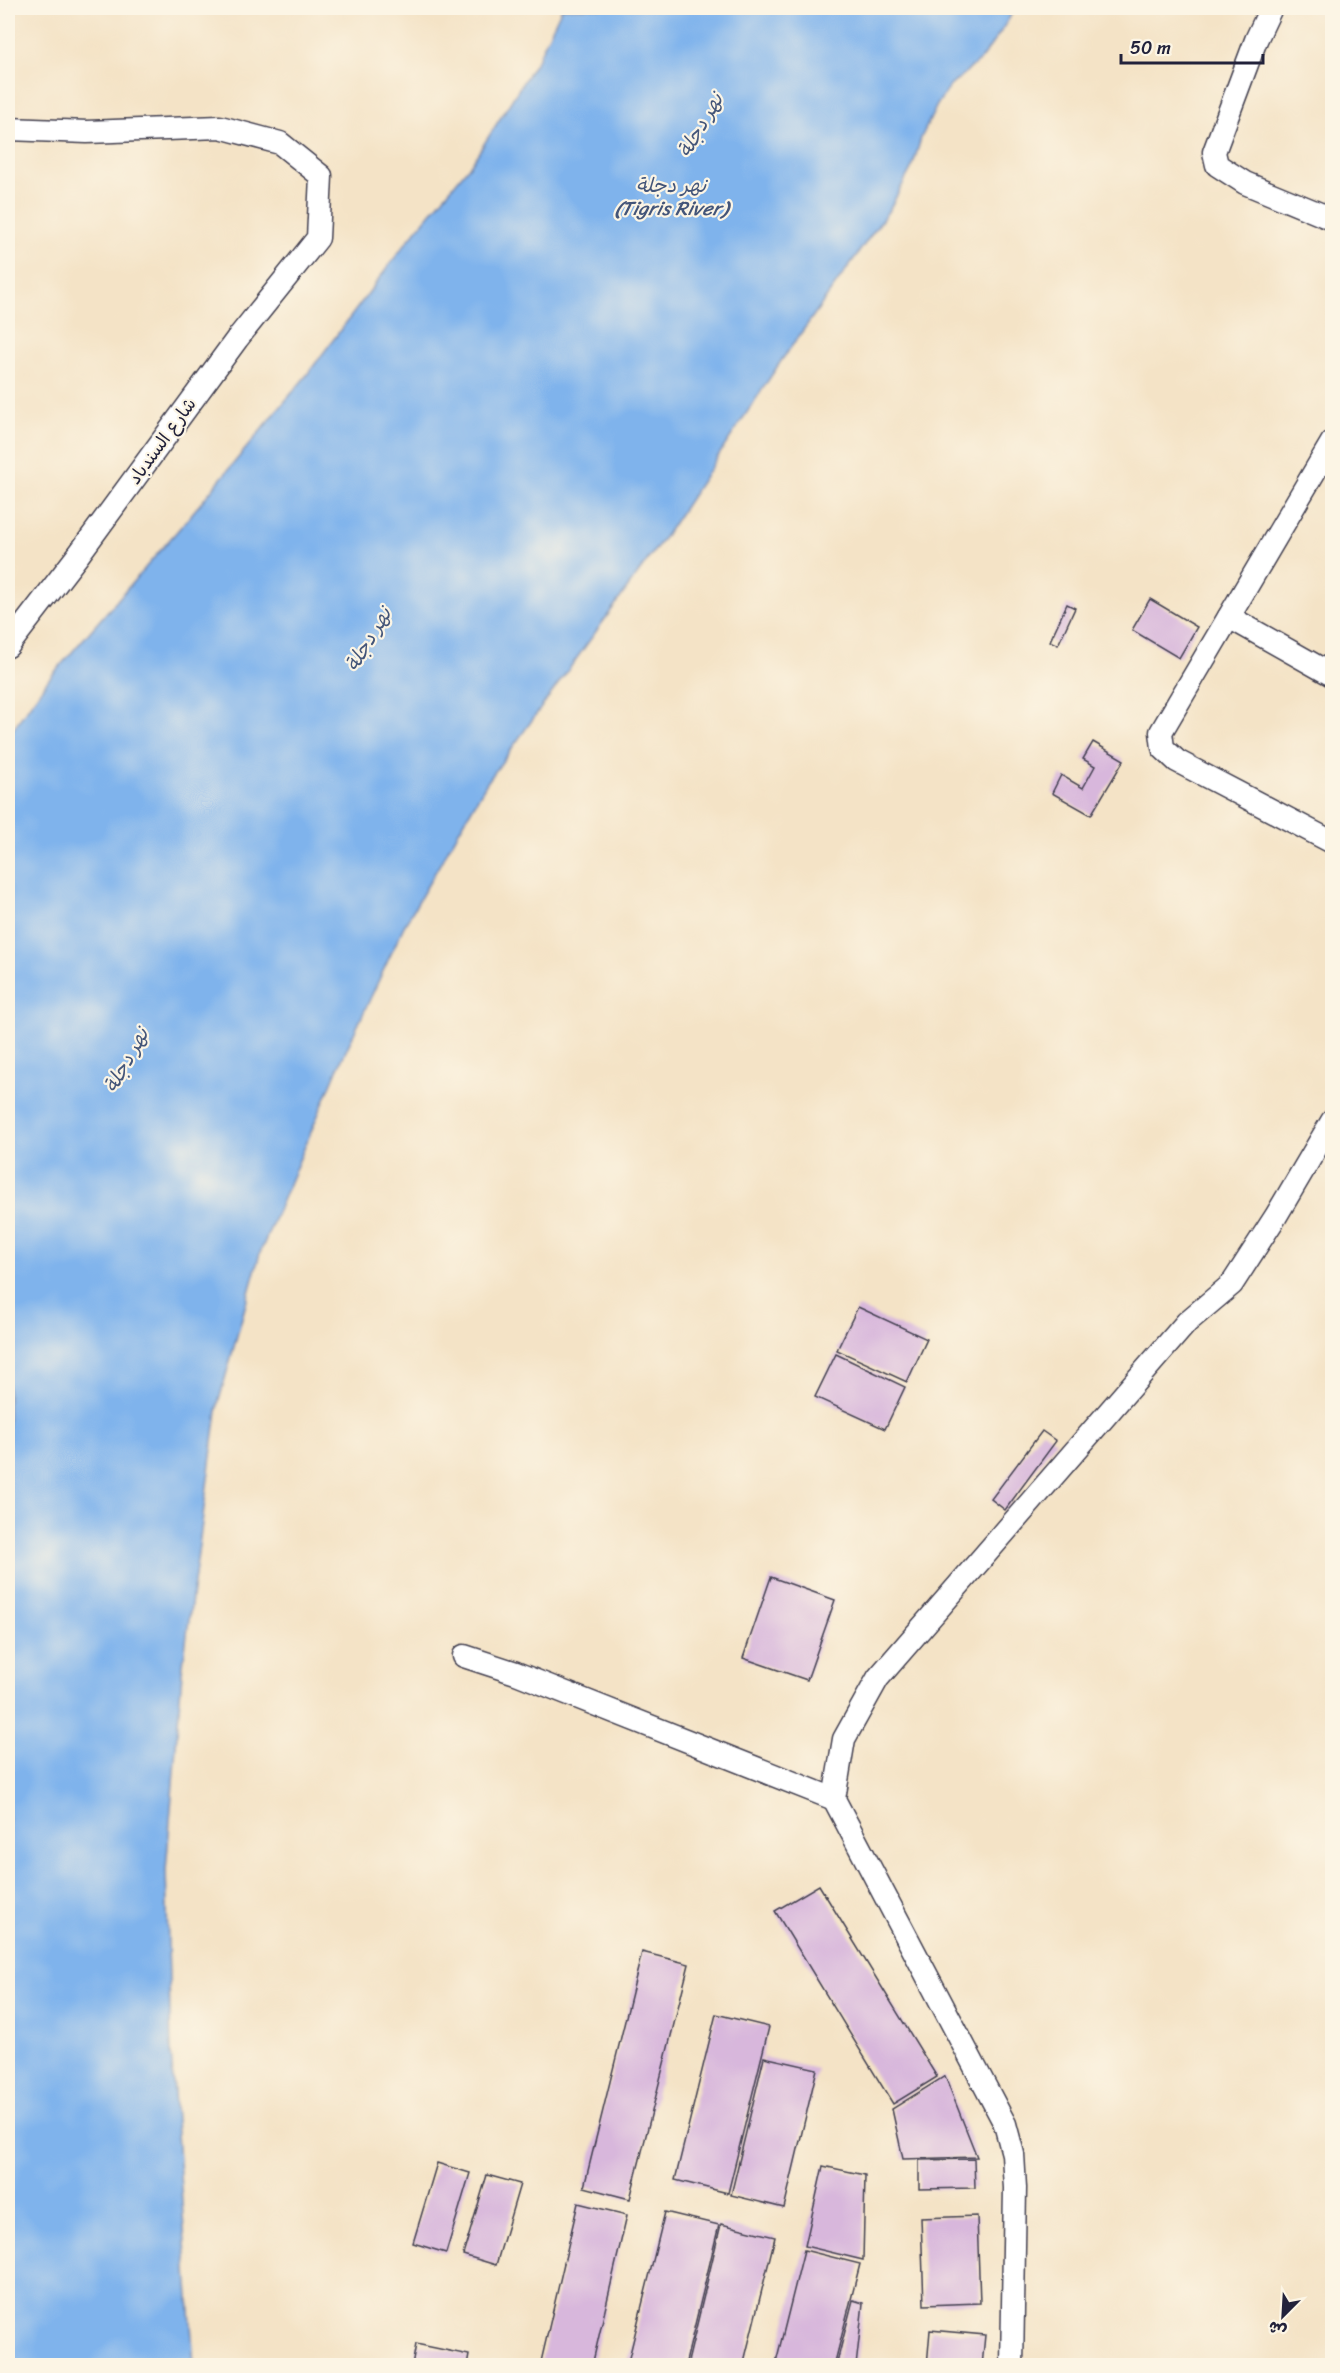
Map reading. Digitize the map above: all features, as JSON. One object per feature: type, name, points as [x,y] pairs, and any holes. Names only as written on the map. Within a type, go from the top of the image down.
[{"type":"street","points":[[1271,8],[1256,40],[1214,152],[1216,165],[1245,183],[1332,219]]},
{"type":"street","name":"شارع السندباد","points":[[8,129],[87,132],[220,127],[280,143],[321,176],[318,238],[237,339],[79,554],[8,646]]},
{"type":"street","points":[[1332,442],[1161,732],[1162,748],[1177,761],[1332,842]]},
{"type":"street","points":[[1229,617],[1332,675]]},
{"type":"street","points":[[1012,2366],[1015,2188],[1013,2154],[1005,2124],[834,1799],[844,1739],[878,1678],[1187,1322],[1232,1284],[1276,1216],[1332,1121]]},
{"type":"street","points":[[464,1656],[527,1677],[834,1799]]},
{"type":"water","points":[[562,8],[1015,8],[981,59],[949,87],[937,105],[921,138],[913,165],[889,210],[781,361],[670,529],[486,784],[404,926],[337,1070],[260,1253],[218,1404],[182,1672],[166,1870],[171,2052],[194,2365],[8,2365],[8,736],[47,681],[185,522],[306,376],[406,243],[472,163],[537,60]]},
{"type":"building","points":[[1150,599],[1197,627],[1179,658],[1132,630]]},
{"type":"building","points":[[1067,604],[1075,608],[1058,645],[1050,641]]},
{"type":"building","points":[[1093,742],[1124,760],[1091,815],[1052,793],[1061,775],[1083,788],[1095,766],[1083,759]]},
{"type":"building","points":[[858,1307],[927,1339],[907,1382],[837,1350]]},
{"type":"building","points":[[836,1354],[905,1387],[885,1429],[815,1397]]},
{"type":"building","points":[[1042,1431],[1056,1441],[1005,1510],[991,1499]]},
{"type":"building","points":[[771,1577],[835,1600],[807,1680],[743,1658]]},
{"type":"building","points":[[819,1885],[937,2077],[893,2104],[775,1911]]},
{"type":"building","points":[[642,1952],[689,1964],[630,2199],[584,2187]]},
{"type":"building","points":[[716,2014],[769,2027],[728,2193],[675,2180]]},
{"type":"building","points":[[764,2057],[817,2069],[784,2208],[731,2195]]},
{"type":"building","points":[[945,2076],[977,2157],[903,2159],[892,2109]]},
{"type":"building","points":[[974,2159],[975,2188],[919,2189],[919,2160]]},
{"type":"building","points":[[437,2163],[470,2173],[446,2253],[413,2243]]},
{"type":"building","points":[[823,2166],[865,2175],[863,2260],[805,2246]]},
{"type":"building","points":[[487,2175],[520,2184],[496,2265],[463,2255]]},
{"type":"building","points":[[578,2203],[627,2215],[592,2366],[540,2366]]},
{"type":"building","points":[[665,2212],[719,2225],[685,2366],[627,2366]]},
{"type":"building","points":[[977,2216],[980,2303],[924,2305],[921,2218]]},
{"type":"building","points":[[721,2224],[775,2237],[743,2366],[687,2366]]},
{"type":"building","points":[[804,2250],[860,2264],[834,2366],[775,2366]]},
{"type":"building","points":[[853,2300],[863,2303],[856,2366],[836,2366]]},
{"type":"building","points":[[930,2330],[985,2335],[982,2366],[927,2366]]},
{"type":"building","points":[[416,2344],[469,2355],[467,2366],[412,2366]]},
{"type":"water label","name":"نهر دجلة","points":[[700,125]]},
{"type":"water label","name":"نهر دجلة (Tigris River)","points":[[671,196]]},
{"type":"water label","name":"نهر دجلة","points":[[368,639]]},
{"type":"water label","name":"نهر دجلة","points":[[126,1060]]}]
